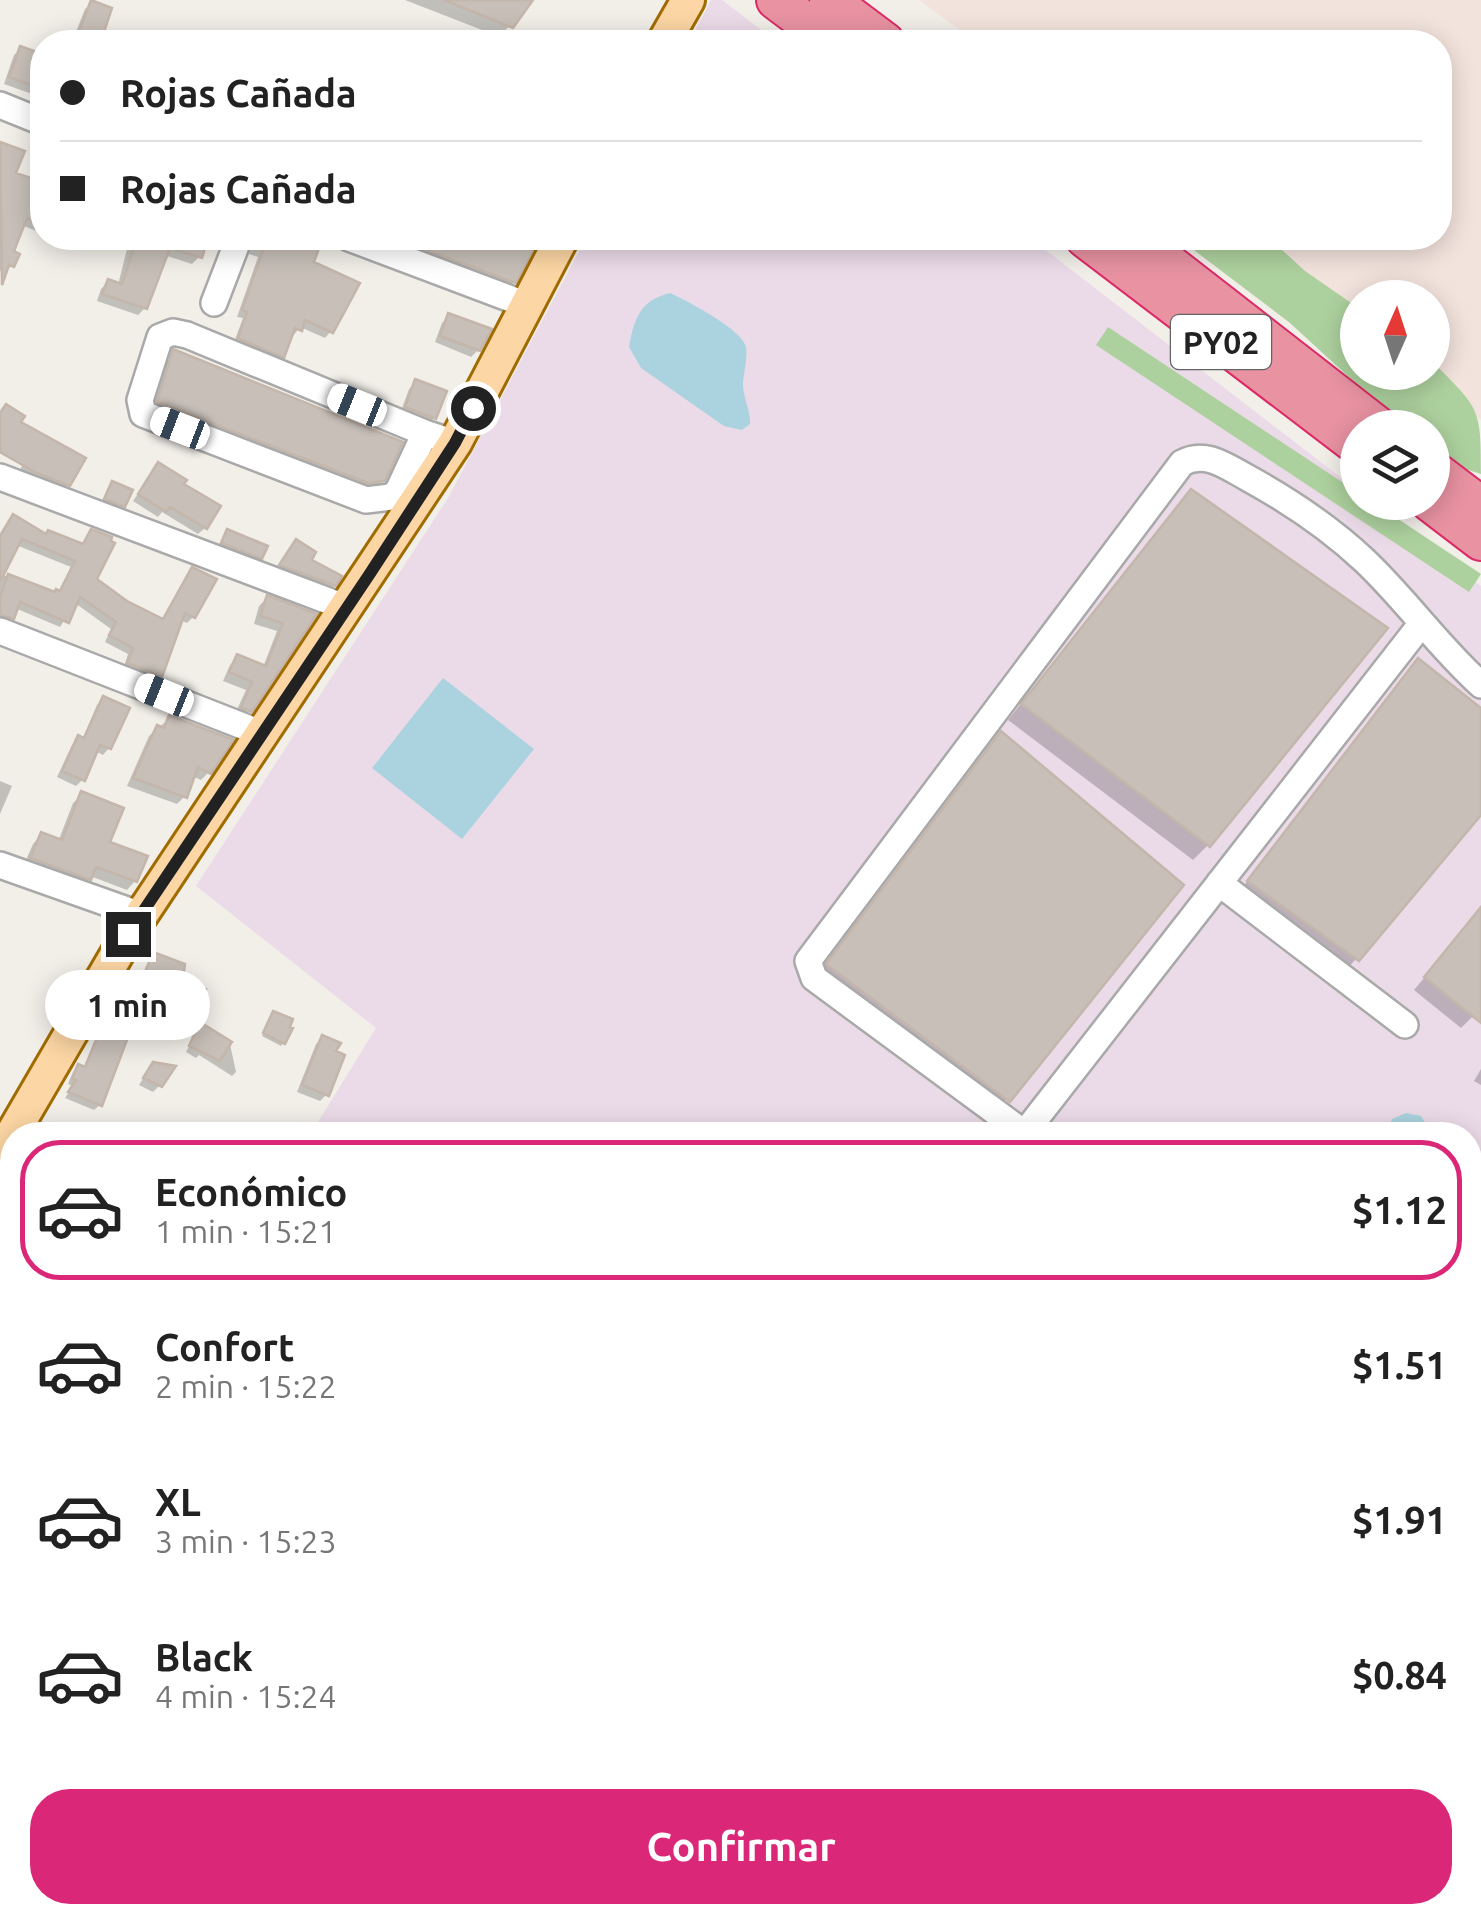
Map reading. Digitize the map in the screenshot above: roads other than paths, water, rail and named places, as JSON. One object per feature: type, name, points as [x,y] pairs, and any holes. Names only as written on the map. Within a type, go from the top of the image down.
[{"type":"highway","points":[[776,0],[816,30]]},
{"type":"highway","points":[[829,0],[869,30]]},
{"type":"highway","points":[[866,0],[887,30]]},
{"type":"highway","name":"PY02","points":[[1102,250],[1340,432]]},
{"type":"highway","name":"PY02","points":[[1151,250],[1357,410]]},
{"type":"highway","points":[[1450,483],[1479,508]]},
{"type":"highway","points":[[1450,498],[1479,508]]},
{"type":"highway","points":[[1450,517],[1481,541]]},
{"type":"main road","points":[[669,30],[680,3]]},
{"type":"main road","points":[[19,1122],[141,915],[347,608],[440,438],[527,305],[556,250]]},
{"type":"street","points":[[0,106],[30,117]]},
{"type":"street","points":[[214,303],[234,250]]},
{"type":"street","points":[[381,250],[527,305]]},
{"type":"street","points":[[173,332],[440,438],[391,497],[366,500],[143,414],[140,400],[160,338],[173,332]]},
{"type":"street","points":[[1007,1122],[814,978],[808,962],[1182,463],[1198,458],[1218,461],[1285,498],[1364,560],[1481,685]]},
{"type":"street","points":[[0,477],[347,608]]},
{"type":"street","points":[[1032,1122],[1422,623]]},
{"type":"street","points":[[0,631],[263,734]]},
{"type":"street","points":[[0,865],[141,915]]},
{"type":"street","points":[[1219,883],[1404,1025]]},
{"type":"water","points":[[670,293],[713,316],[743,340],[743,386],[750,424],[742,430],[724,426],[641,368],[629,347],[640,312],[652,300]]},
{"type":"water","points":[[443,678],[534,749],[462,839],[372,768]]},
{"type":"water","points":[[1406,1113],[1421,1116],[1425,1122],[1391,1122]]}]
